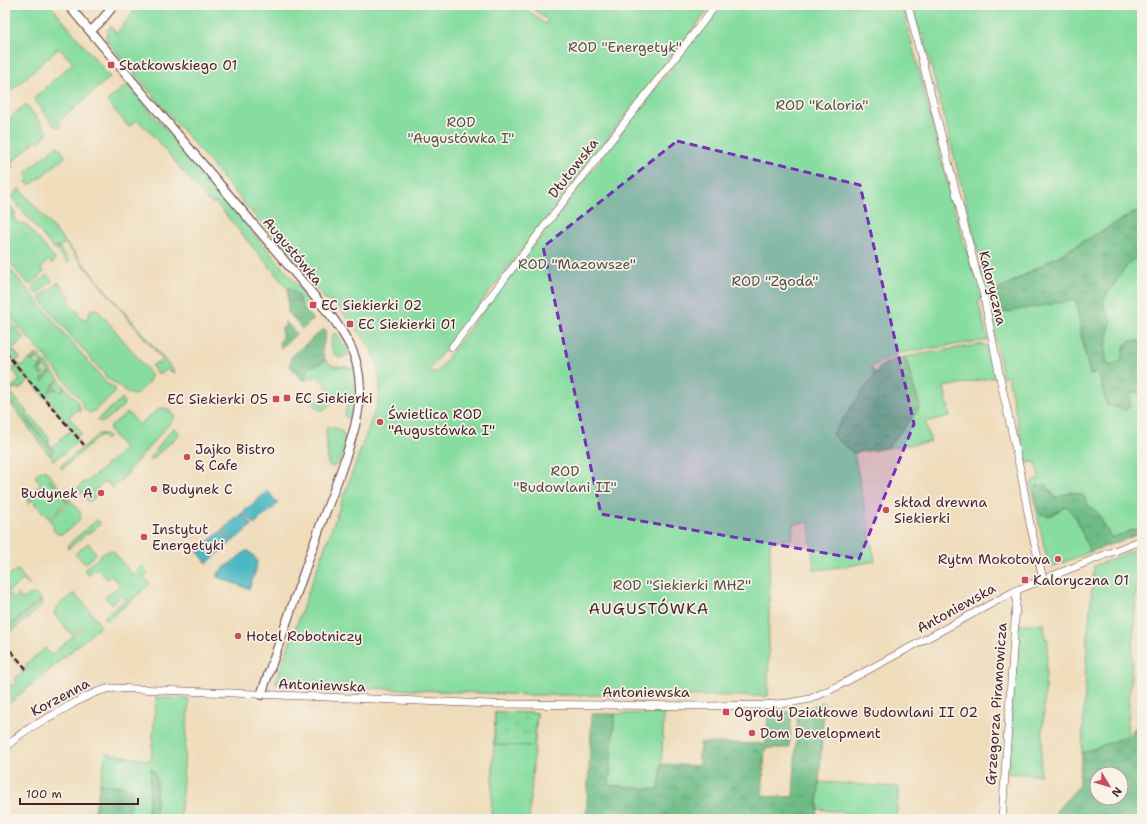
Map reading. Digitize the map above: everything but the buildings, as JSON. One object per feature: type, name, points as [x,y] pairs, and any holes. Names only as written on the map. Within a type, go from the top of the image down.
[{"type":"street","name":"Augustówka","points":[[68,5],[332,317],[349,342],[357,362],[360,399],[355,427],[261,695]]},
{"type":"street","points":[[91,31],[114,5]]},
{"type":"street","name":"Dłutowska","points":[[452,347],[716,5]]},
{"type":"street","name":"Kaloryczna","points":[[908,5],[975,267],[983,292],[998,373],[1043,579]]},
{"type":"street","name":"Antoniewska","points":[[113,688],[490,704],[762,706],[788,703],[810,699],[838,686],[1017,590],[1142,540]]},
{"type":"street","name":"Grzegorza Piramowicza","points":[[1002,819],[1017,590]]},
{"type":"street","name":"Korzenna","points":[[5,753],[11,742],[30,727],[91,695],[102,690],[113,688]]},
{"type":"highlighted area","points":[[677,141],[860,185],[914,424],[859,559],[601,514],[543,247]]},
{"type":"green space","points":[[5,5],[50,5],[110,77],[58,122],[61,127],[59,128],[54,126],[34,98],[73,63],[59,48],[5,96]]},
{"type":"green space","points":[[139,5],[521,5],[545,24],[548,20],[528,5],[709,5],[706,9],[708,10],[429,370],[437,373],[457,345],[720,5],[902,5],[953,205],[973,272],[982,266],[923,35],[919,36],[911,5],[1142,5],[1142,208],[978,301],[988,340],[904,352],[890,357],[871,367],[875,374],[832,435],[854,453],[875,561],[814,570],[809,522],[793,524],[792,539],[770,542],[768,696],[527,695],[277,684],[276,681],[378,402],[380,383],[378,370],[372,350],[350,321],[333,301],[327,301],[107,41],[107,33],[111,26],[116,34]]},
{"type":"green space","points":[[129,86],[308,298],[308,301],[302,306],[298,295],[290,287],[288,289],[216,203],[208,201],[150,132],[137,120],[129,127],[107,101],[124,87]]},
{"type":"green space","points":[[26,104],[47,134],[39,142],[37,140],[11,163],[14,167],[13,168],[9,166],[9,160],[5,158],[5,127],[13,115]]},
{"type":"green space","points":[[56,146],[60,148],[65,156],[64,158],[32,184],[26,183],[28,179],[25,173]]},
{"type":"green space","points":[[19,189],[22,191],[175,373],[170,372],[167,369],[162,373],[157,373],[152,366],[156,362],[158,364],[163,360],[65,243],[59,248],[70,261],[67,263],[56,249],[59,246],[58,245],[54,249],[11,197]]},
{"type":"green space","points":[[5,200],[15,212],[14,219],[17,223],[26,224],[55,259],[52,264],[49,260],[41,268],[44,272],[31,284],[28,284],[5,257]]},
{"type":"green space","points":[[1142,208],[1142,252],[1128,264],[1106,296],[1103,303],[1111,322],[1105,351],[1107,364],[1112,366],[1121,360],[1125,345],[1129,341],[1142,341],[1142,398],[1139,392],[1130,393],[1130,405],[1126,410],[1107,405],[1098,373],[1090,375],[1076,300],[1000,313],[991,317],[987,297]]},
{"type":"green space","points":[[1142,252],[1142,341],[1129,341],[1125,345],[1122,360],[1112,366],[1107,364],[1105,351],[1111,322],[1102,303],[1128,264]]},
{"type":"green space","points":[[5,263],[106,383],[114,387],[114,394],[94,411],[89,413],[84,409],[81,400],[46,358],[48,356],[44,356],[5,310]]},
{"type":"green space","points":[[47,275],[52,281],[36,294],[32,290],[33,286]]},
{"type":"green space","points":[[59,283],[71,298],[68,301],[84,320],[89,316],[90,310],[97,309],[151,374],[151,378],[148,383],[135,395],[128,393],[116,383],[109,380],[39,298]]},
{"type":"green space","points":[[290,287],[298,295],[302,306],[313,320],[302,329],[288,312],[288,289]]},
{"type":"green space","points":[[1076,300],[1090,375],[1098,373],[1107,405],[1130,405],[1130,393],[1139,392],[1142,398],[1142,527],[1111,538],[1098,513],[1088,505],[1083,495],[1071,492],[1055,498],[1051,490],[1050,516],[1067,506],[1077,520],[1090,552],[1052,567],[1048,565],[1031,484],[1033,480],[1039,479],[1036,462],[1026,463],[1008,376],[1003,378],[991,317],[1000,313]]},
{"type":"green space","points":[[5,315],[24,338],[11,350],[13,350],[20,358],[15,362],[5,350],[7,349],[5,346]]},
{"type":"green space","points":[[285,321],[296,333],[281,348],[279,342],[282,340],[282,327],[285,328]]},
{"type":"green space","points":[[322,330],[325,330],[326,332],[322,350],[325,360],[312,366],[308,372],[306,380],[303,381],[290,366],[291,357]]},
{"type":"green space","points":[[335,332],[348,352],[348,355],[341,358],[334,354],[331,347]]},
{"type":"green space","points":[[983,344],[989,347],[996,377],[944,387],[950,416],[925,422],[931,442],[887,448],[920,407],[905,357]]},
{"type":"green space","points":[[36,354],[37,355],[30,361],[31,362],[33,360],[39,366],[41,363],[37,359],[34,359],[39,355],[45,363],[37,370],[41,375],[38,370],[40,368],[45,374],[48,371],[44,367],[42,369],[41,367],[46,363],[52,371],[41,380],[43,382],[43,380],[53,372],[59,379],[52,385],[53,387],[48,391],[49,392],[54,388],[56,391],[57,390],[53,385],[59,380],[65,387],[60,392],[66,388],[77,401],[81,410],[80,411],[78,409],[69,417],[82,433],[78,436],[17,365],[20,364],[22,366]]},
{"type":"green space","points":[[905,357],[920,407],[887,448],[854,453],[832,435],[880,367],[892,360]]},
{"type":"green space","points":[[325,360],[333,366],[348,367],[353,370],[356,396],[352,415],[348,419],[345,416],[348,401],[341,396],[323,410],[316,407],[307,399],[312,394],[322,404],[329,398],[325,393],[329,389],[318,376],[306,380],[306,374],[309,367]]},
{"type":"green space","points":[[16,366],[28,381],[18,390],[16,387],[10,392],[50,439],[48,442],[53,447],[70,431],[79,441],[55,460],[51,459],[52,458],[50,456],[53,450],[28,420],[26,415],[13,402],[12,404],[15,405],[51,450],[49,455],[5,396],[5,392],[20,381],[12,369]]},
{"type":"green space","points":[[123,398],[123,406],[105,421],[102,422],[97,420]]},
{"type":"green space","points":[[164,408],[169,410],[175,417],[128,471],[129,473],[121,479],[122,480],[112,488],[106,481],[94,491],[97,495],[89,502],[78,489],[83,482],[88,481],[125,449],[110,431],[110,426],[127,413],[130,414],[139,425],[158,409]]},
{"type":"green space","points":[[326,427],[341,431],[345,440],[342,458],[335,466],[331,467],[328,464]]},
{"type":"green space","points":[[173,429],[178,431],[179,435],[150,461],[149,460]]},
{"type":"green space","points":[[99,434],[105,434],[109,437],[106,440],[101,435],[62,469],[60,467],[62,465]]},
{"type":"green space","points":[[43,469],[80,512],[80,519],[71,528],[63,533],[58,534],[55,532],[53,529],[54,526],[49,520],[69,503],[50,480],[49,481],[67,502],[48,518],[31,499],[29,505],[29,496],[41,484],[35,476]]},
{"type":"green space","points":[[1046,485],[1055,498],[1071,492],[1083,495],[1088,505],[1098,513],[1111,538],[1142,527],[1142,533],[1090,552],[1077,520],[1067,506],[1050,516],[1040,514],[1034,498],[1037,486]]},
{"type":"green space","points":[[97,520],[101,523],[68,549],[69,544],[72,541]]},
{"type":"green space","points":[[88,543],[96,553],[85,564],[75,554]]},
{"type":"green space","points":[[1139,548],[1127,736],[1082,753],[1087,643],[1094,566]]},
{"type":"green space","points":[[112,550],[133,575],[142,566],[149,573],[144,577],[150,584],[107,621],[104,617],[126,599],[122,595],[112,604],[105,597],[121,585],[111,576],[107,579],[97,568],[88,575],[84,570],[104,553]]},
{"type":"green space","points":[[18,570],[30,585],[23,580],[9,591],[5,587],[5,579]]},
{"type":"green space","points":[[5,589],[13,598],[18,594],[22,600],[29,595],[34,594],[39,596],[41,599],[5,629]]},
{"type":"green space","points":[[73,594],[77,596],[84,604],[101,626],[5,707],[5,689],[11,684],[14,686],[17,683],[14,679],[27,668],[25,665],[45,648],[51,655],[83,628],[81,627],[72,635],[54,614],[59,605]]},
{"type":"green space","points":[[42,600],[43,605],[5,637],[5,631]]},
{"type":"green space","points":[[1044,623],[1045,639],[1048,639],[1040,775],[1007,773],[1017,625]]},
{"type":"green space","points":[[156,697],[189,699],[180,819],[155,819],[157,783],[151,770],[148,814],[146,819],[128,819],[129,814],[100,784],[106,753],[151,761]]},
{"type":"green space","points":[[824,702],[817,819],[586,819],[592,714],[615,714],[609,785],[659,790],[661,764],[698,766],[700,743],[766,744],[768,712],[792,712],[789,748],[765,748],[762,796],[793,797],[798,711]]},
{"type":"green space","points":[[495,712],[537,713],[529,819],[491,819]]},
{"type":"green space","points":[[495,712],[537,713],[534,746],[494,745]]},
{"type":"green space","points":[[664,713],[660,790],[609,785],[615,714]]},
{"type":"green space","points":[[1142,720],[1142,819],[1051,819],[1079,786],[1082,753],[1127,736]]},
{"type":"green space","points":[[151,769],[155,772],[157,783],[155,819],[146,819],[148,814]]},
{"type":"green space","points":[[819,782],[899,787],[896,819],[818,809]]},
{"type":"green space","points":[[100,784],[123,786],[132,790],[128,819],[93,819]]},
{"type":"water","points":[[268,491],[278,504],[254,524],[243,512]]},
{"type":"water","points":[[242,513],[252,525],[232,542],[222,530]]},
{"type":"water","points":[[221,531],[231,543],[207,563],[197,551]]},
{"type":"water","points":[[246,551],[249,551],[257,560],[256,570],[249,589],[217,577],[218,573]]},
{"type":"railway","points":[[5,352],[84,445]]},
{"type":"railway","points":[[5,644],[28,671]]},
{"type":"place","name":"Statkowskiego 01","points":[[111,65]]},
{"type":"place","name":"EC Siekierki 02","points":[[313,305]]},
{"type":"place","name":"EC Siekierki 01","points":[[350,324]]},
{"type":"place","name":"EC Siekierki","points":[[287,398]]},
{"type":"place","name":"EC Siekierki 05","points":[[276,399]]},
{"type":"place","name":"Świetlica ROD \"Augustówka I\"","points":[[380,422]]},
{"type":"place","name":"Jajko Bistro & Cafe","points":[[187,457]]},
{"type":"place","name":"Budynek C","points":[[154,489]]},
{"type":"place","name":"Budynek A","points":[[101,493]]},
{"type":"place","name":"skład drewna Siekierki","points":[[886,510]]},
{"type":"place","name":"Instytut Energetyki","points":[[144,537]]},
{"type":"place","name":"Rytm Mokotowa","points":[[1058,559]]},
{"type":"place","name":"Kaloryczna 01","points":[[1025,580]]},
{"type":"place","name":"Hotel Robotniczy","points":[[238,636]]},
{"type":"place","name":"Ogrody Działkowe Budowlani II 02","points":[[726,712]]},
{"type":"place","name":"Dom Development","points":[[752,733]]},
{"type":"district","name":"AUGUSTÓWKA","points":[[649,608]]},
{"type":"park label","name":"ROD \"Energetyk\"","points":[[625,47]]},
{"type":"park label","name":"ROD \"Kaloria\"","points":[[822,105]]},
{"type":"park label","name":"ROD \"Augustówka I\"","points":[[461,130]]},
{"type":"park label","name":"ROD \"Mazowsze\"","points":[[577,264]]},
{"type":"park label","name":"ROD \"Zgoda\"","points":[[775,281]]},
{"type":"park label","name":"ROD \"Budowlani II\"","points":[[565,480]]},
{"type":"park label","name":"ROD \"Siekierki MHZ\"","points":[[682,585]]}]
